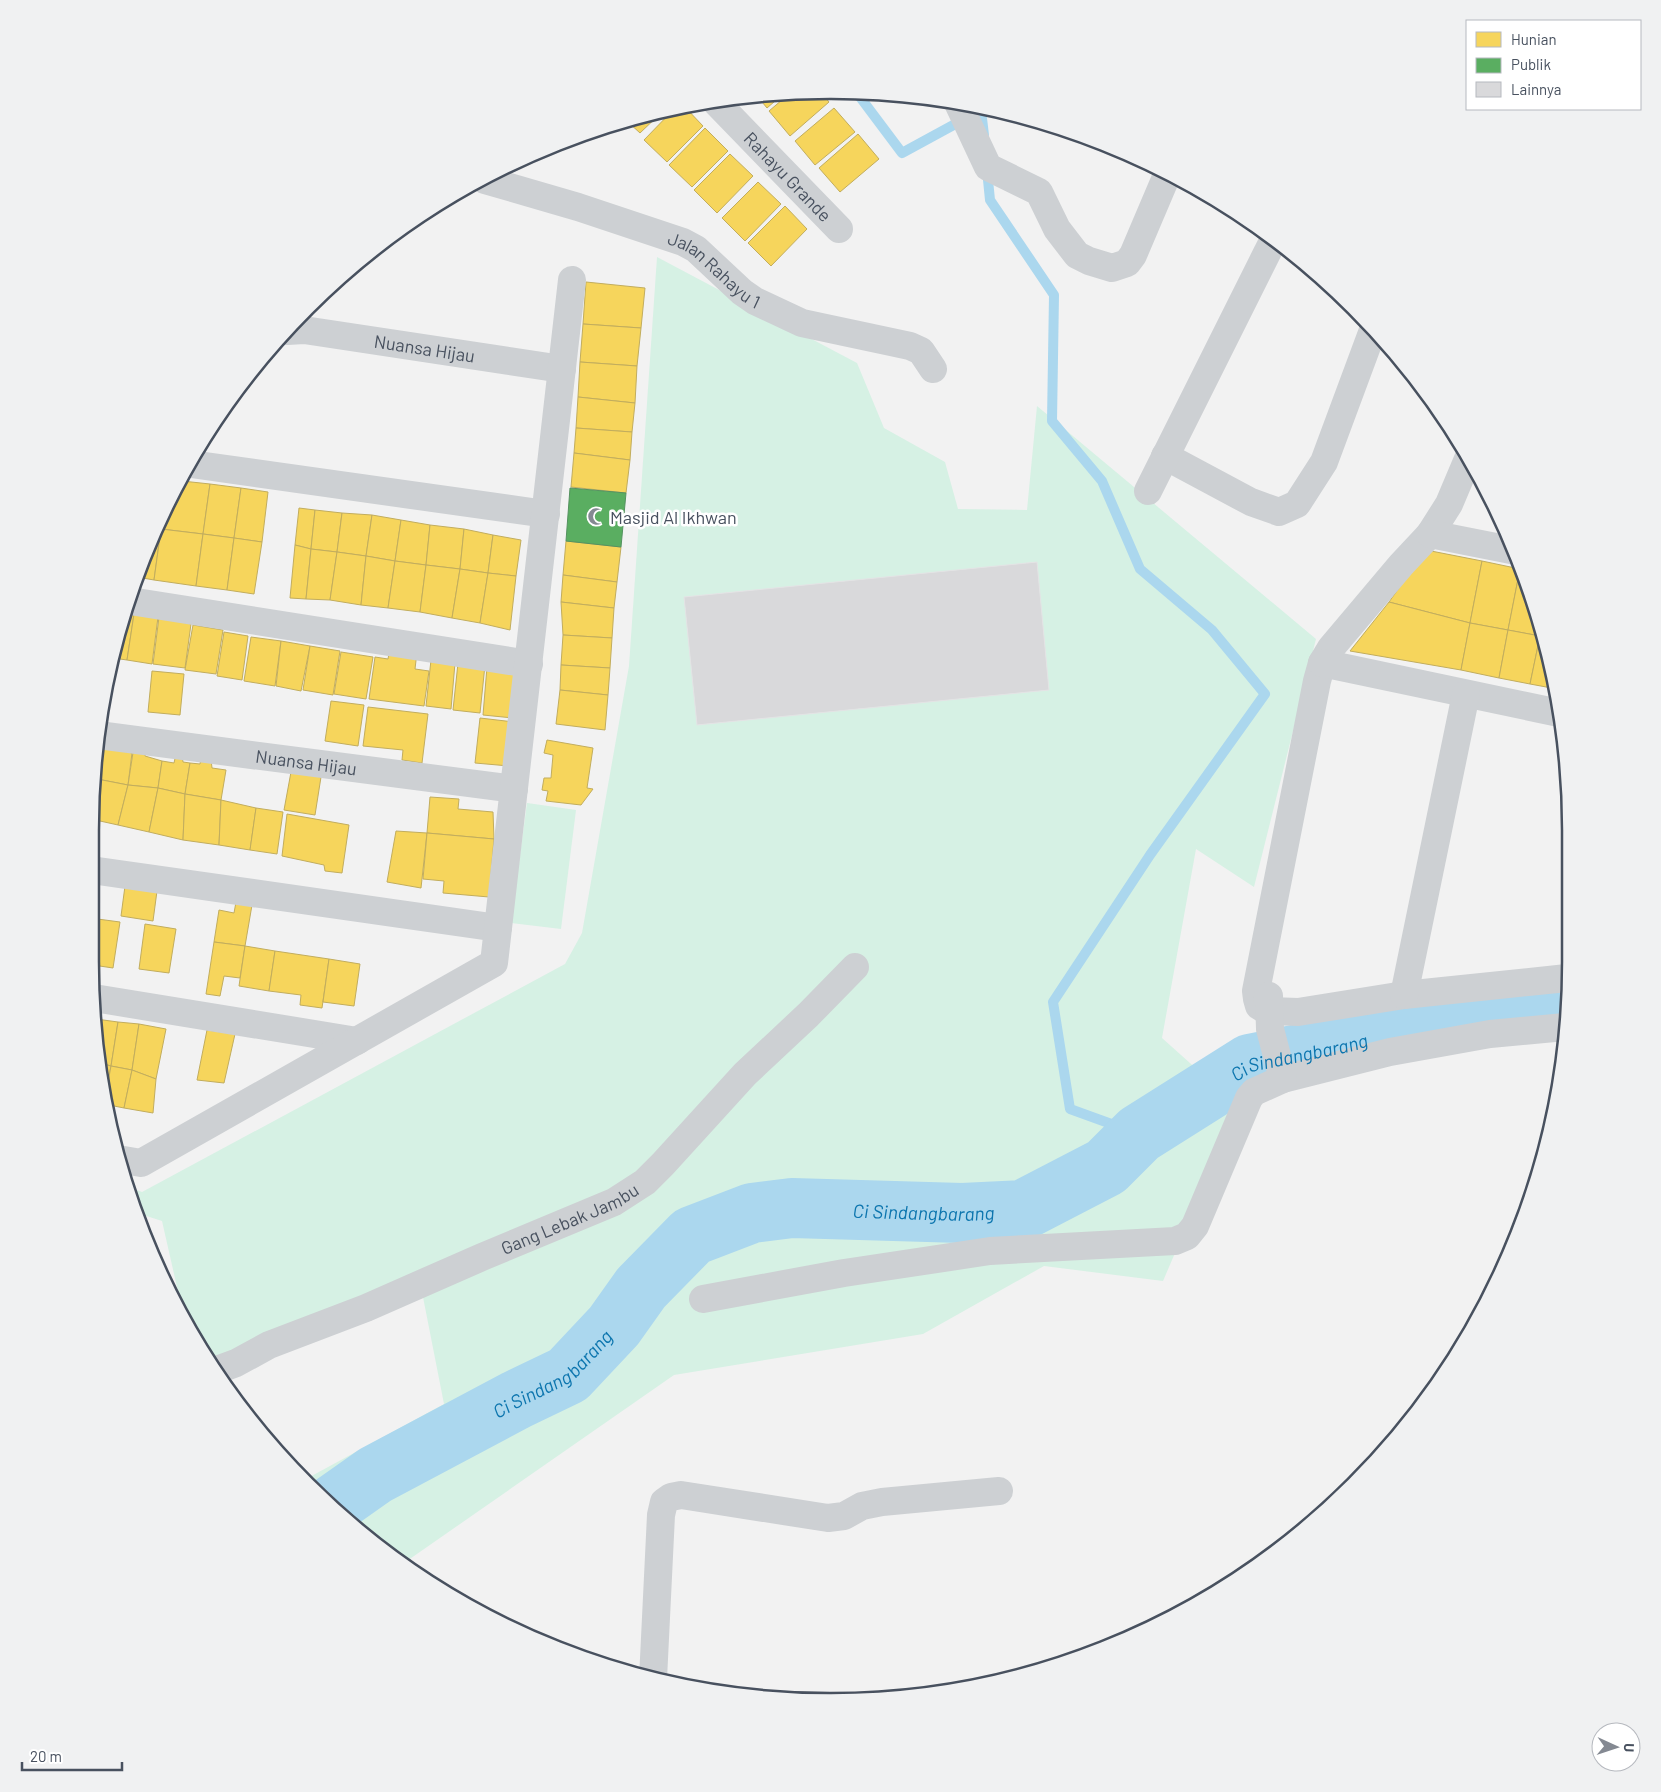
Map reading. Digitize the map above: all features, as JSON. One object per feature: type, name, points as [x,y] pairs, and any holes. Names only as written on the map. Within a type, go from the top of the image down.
[{"type":"street","name":"Rahayu Grande","points":[[721,107],[839,230]]},
{"type":"street","points":[[962,111],[988,166],[1039,192],[1057,229],[1077,255],[1089,261],[1112,268],[1127,263],[1133,255],[1165,180]]},
{"type":"street","name":"Jalan Rahayu 1","points":[[492,182],[578,207],[683,242],[696,249],[742,292],[755,301],[802,323],[910,346],[920,351],[933,369]]},
{"type":"street","points":[[1148,491],[1270,246]]},
{"type":"street","points":[[127,1160],[141,1163],[494,963],[572,280]]},
{"type":"street","name":"Nuansa Hijau","points":[[297,330],[304,330],[562,369]]},
{"type":"street","points":[[1165,456],[1251,502],[1279,512],[1298,504],[1324,462],[1370,337]]},
{"type":"street","points":[[197,465],[546,514]]},
{"type":"street","points":[[1282,1076],[1256,991],[1322,663],[1331,648],[1401,565],[1430,534],[1449,504],[1465,467]]},
{"type":"street","points":[[1430,534],[1507,549]]},
{"type":"street","points":[[136,602],[529,664]]},
{"type":"street","points":[[1322,663],[1552,711]]},
{"type":"street","points":[[1404,995],[1466,694]]},
{"type":"street","name":"Nuansa Hijau","points":[[105,736],[514,790]]},
{"type":"street","points":[[99,871],[498,928]]},
{"type":"street","name":"Gang Lebak Jambu","points":[[222,1368],[236,1363],[269,1345],[366,1308],[614,1202],[644,1182],[745,1074],[855,968]]},
{"type":"street","points":[[1264,1017],[1267,1011],[1298,1012],[1404,995],[1562,979]]},
{"type":"street","points":[[100,999],[357,1041]]},
{"type":"street","points":[[703,1299],[844,1273],[990,1251],[1175,1241],[1187,1236],[1195,1226],[1249,1098],[1254,1092],[1282,1076],[1390,1052],[1490,1034],[1559,1028]]},
{"type":"street","points":[[652,1671],[661,1515],[664,1502],[670,1497],[681,1494],[828,1518],[844,1516],[862,1506],[882,1502],[999,1491]]},
{"type":"green space","points":[[657,257],[857,363],[884,428],[945,462],[958,509],[1027,510],[1037,406],[1316,639],[1254,887],[1196,849],[1162,1038],[1238,1106],[1163,1281],[1044,1266],[923,1334],[674,1375],[409,1559],[348,1512],[311,1476],[444,1404],[422,1292],[219,1363],[178,1293],[162,1221],[145,1215],[136,1190],[142,1192],[565,964],[582,933],[629,666]],"holes":[[[1037,562],[1049,690],[697,725],[684,597]]]},
{"type":"green space","points":[[527,803],[576,810],[561,929],[511,923]]},
{"type":"building: Hunian","points":[[827,99],[829,102],[790,136],[769,111],[782,100]]},
{"type":"building: Hunian","points":[[775,101],[767,108],[762,102]]},
{"type":"building: Hunian","points":[[834,108],[855,132],[815,165],[795,141]]},
{"type":"building: Hunian","points":[[690,113],[703,126],[667,162],[644,140],[665,118]]},
{"type":"building: Hunian","points":[[652,121],[640,133],[633,126]]},
{"type":"building: Hunian","points":[[705,128],[728,151],[692,187],[669,165]]},
{"type":"building: Hunian","points":[[858,134],[879,159],[840,192],[819,168]]},
{"type":"building: Hunian","points":[[730,154],[753,176],[717,213],[694,190]]},
{"type":"building: Hunian","points":[[758,182],[781,204],[745,241],[722,218]]},
{"type":"building: Hunian","points":[[785,206],[807,229],[771,266],[748,243]]},
{"type":"building: Hunian","points":[[586,282],[645,288],[641,328],[583,324]]},
{"type":"building: Hunian","points":[[583,324],[641,328],[637,366],[580,362]]},
{"type":"building: Hunian","points":[[580,362],[637,366],[635,403],[578,397]]},
{"type":"building: Hunian","points":[[578,397],[635,403],[632,432],[576,428]]},
{"type":"building: Hunian","points":[[576,428],[632,432],[630,460],[574,453]]},
{"type":"building: Hunian","points":[[574,453],[630,460],[626,493],[571,487]]},
{"type":"building: Hunian","points":[[188,482],[210,484],[203,534],[164,529]]},
{"type":"building: Hunian","points":[[210,484],[241,488],[234,538],[203,534]]},
{"type":"building: Hunian","points":[[241,488],[268,492],[262,542],[234,538]]},
{"type":"building: Hunian","points":[[299,508],[315,510],[311,549],[295,545]]},
{"type":"building: Hunian","points":[[315,510],[342,513],[337,552],[311,549]]},
{"type":"building: Hunian","points":[[342,513],[372,515],[366,556],[337,552]]},
{"type":"building: Hunian","points":[[372,515],[401,520],[395,561],[366,556]]},
{"type":"building: Hunian","points":[[401,520],[430,525],[426,565],[395,561]]},
{"type":"building: Hunian","points":[[430,525],[464,529],[460,569],[426,565]]},
{"type":"building: Hunian","points":[[164,529],[203,534],[196,586],[154,580],[160,537]]},
{"type":"building: Hunian","points":[[464,529],[493,535],[488,573],[460,569]]},
{"type":"building: Hunian","points":[[203,534],[234,538],[227,590],[196,586]]},
{"type":"building: Hunian","points":[[493,535],[521,540],[516,576],[488,573]]},
{"type":"building: Hunian","points":[[160,537],[154,580],[144,578]]},
{"type":"building: Hunian","points":[[234,538],[262,542],[254,594],[227,590]]},
{"type":"building: Hunian","points":[[566,541],[621,547],[617,582],[563,575]]},
{"type":"building: Hunian","points":[[295,545],[311,549],[306,599],[290,598]]},
{"type":"building: Hunian","points":[[311,549],[337,552],[330,600],[306,599]]},
{"type":"building: Hunian","points":[[1426,550],[1482,561],[1470,623],[1389,602]]},
{"type":"building: Hunian","points":[[337,552],[366,556],[361,605],[330,600]]},
{"type":"building: Hunian","points":[[366,556],[395,561],[388,608],[361,605]]},
{"type":"building: Hunian","points":[[395,561],[426,565],[420,612],[388,608]]},
{"type":"building: Hunian","points":[[1482,561],[1513,568],[1518,580],[1508,630],[1470,623]]},
{"type":"building: Hunian","points":[[426,565],[460,569],[452,618],[420,612]]},
{"type":"building: Hunian","points":[[460,569],[488,573],[480,623],[452,618]]},
{"type":"building: Hunian","points":[[488,573],[516,576],[510,630],[480,623]]},
{"type":"building: Hunian","points":[[563,575],[617,582],[614,608],[561,602]]},
{"type":"building: Hunian","points":[[1518,580],[1535,635],[1508,630]]},
{"type":"building: Hunian","points":[[561,602],[614,608],[612,638],[563,635]]},
{"type":"building: Hunian","points":[[1389,602],[1470,623],[1461,670],[1350,651]]},
{"type":"building: Hunian","points":[[132,614],[134,614],[127,660],[120,659]]},
{"type":"building: Hunian","points":[[134,614],[158,617],[152,664],[127,660]]},
{"type":"building: Hunian","points":[[159,617],[191,624],[185,668],[153,664]]},
{"type":"building: Hunian","points":[[1470,623],[1508,630],[1499,678],[1461,670]]},
{"type":"building: Hunian","points":[[193,625],[223,630],[216,674],[185,670]]},
{"type":"building: Hunian","points":[[1508,630],[1535,635],[1538,645],[1530,684],[1499,678]]},
{"type":"building: Hunian","points":[[224,632],[248,636],[242,680],[217,676]]},
{"type":"building: Hunian","points":[[563,635],[612,638],[610,668],[561,665]]},
{"type":"building: Hunian","points":[[251,637],[281,641],[275,686],[244,681]]},
{"type":"building: Hunian","points":[[281,641],[310,646],[301,691],[276,686]]},
{"type":"building: Hunian","points":[[1538,645],[1548,687],[1530,684]]},
{"type":"building: Hunian","points":[[310,646],[340,651],[333,695],[303,690]]},
{"type":"building: Hunian","points":[[390,648],[417,652],[415,669],[429,671],[424,706],[369,699],[375,657],[388,659]]},
{"type":"building: Hunian","points":[[341,652],[373,657],[366,699],[334,694]]},
{"type":"building: Hunian","points":[[431,660],[455,663],[451,709],[426,706]]},
{"type":"building: Hunian","points":[[458,663],[485,665],[480,713],[453,710]]},
{"type":"building: Hunian","points":[[561,665],[610,668],[608,695],[560,690]]},
{"type":"building: Hunian","points":[[487,667],[516,669],[513,718],[483,715]]},
{"type":"building: Hunian","points":[[152,671],[184,674],[180,715],[148,712]]},
{"type":"building: Hunian","points":[[560,690],[608,695],[605,730],[556,724]]},
{"type":"building: Hunian","points":[[331,701],[364,705],[358,746],[325,741]]},
{"type":"building: Hunian","points":[[368,707],[428,714],[422,763],[402,760],[403,750],[363,746]]},
{"type":"building: Hunian","points":[[480,718],[514,722],[509,766],[475,763]]},
{"type":"building: Hunian","points":[[547,740],[593,748],[587,788],[593,789],[581,805],[546,801],[548,791],[542,790],[544,778],[551,778],[553,755],[544,753]]},
{"type":"building: Hunian","points":[[134,746],[146,749],[145,756],[162,761],[158,788],[128,785]]},
{"type":"building: Hunian","points":[[104,747],[132,753],[128,785],[100,780]]},
{"type":"building: Hunian","points":[[176,754],[182,755],[183,762],[190,763],[185,794],[158,788],[162,761],[174,763]]},
{"type":"building: Hunian","points":[[201,758],[211,759],[212,768],[226,770],[221,800],[185,794],[190,763],[200,764]]},
{"type":"building: Hunian","points":[[291,772],[321,777],[315,815],[284,810]]},
{"type":"building: Hunian","points":[[100,780],[128,785],[118,825],[99,821]]},
{"type":"building: Hunian","points":[[128,785],[158,788],[149,832],[118,825]]},
{"type":"building: Hunian","points":[[158,788],[185,794],[183,840],[149,832]]},
{"type":"building: Hunian","points":[[185,794],[221,800],[219,845],[183,840]]},
{"type":"building: Hunian","points":[[430,797],[459,799],[458,809],[493,812],[494,839],[427,833]]},
{"type":"building: Hunian","points":[[221,800],[256,808],[250,850],[219,845]]},
{"type":"building: Hunian","points":[[256,808],[283,812],[277,854],[250,850]]},
{"type":"building: Hunian","points":[[287,814],[349,825],[342,873],[325,871],[324,865],[282,856]]},
{"type":"building: Hunian","points":[[396,831],[427,833],[421,888],[387,882]]},
{"type":"building: Hunian","points":[[427,833],[494,839],[489,897],[443,893],[444,881],[423,879]]},
{"type":"building: Hunian","points":[[125,886],[157,891],[153,921],[121,916]]},
{"type":"building: Hunian","points":[[236,902],[252,905],[245,946],[214,942],[219,910],[234,913]]},
{"type":"building: Hunian","points":[[99,919],[120,922],[113,968],[99,966]]},
{"type":"building: Hunian","points":[[145,924],[176,929],[169,973],[139,969]]},
{"type":"building: Hunian","points":[[214,942],[245,946],[240,978],[224,976],[220,996],[206,994]]},
{"type":"building: Hunian","points":[[245,946],[275,951],[269,991],[239,986]]},
{"type":"building: Hunian","points":[[275,951],[329,959],[322,1008],[300,1005],[301,995],[269,991]]},
{"type":"building: Hunian","points":[[329,959],[360,964],[354,1006],[323,1002]]},
{"type":"building: Hunian","points":[[101,1020],[118,1022],[111,1066],[106,1065]]},
{"type":"building: Hunian","points":[[118,1022],[139,1024],[132,1070],[111,1066]]},
{"type":"building: Hunian","points":[[139,1024],[166,1029],[156,1079],[132,1070]]},
{"type":"building: Hunian","points":[[207,1030],[235,1034],[224,1083],[197,1080]]},
{"type":"building: Hunian","points":[[106,1065],[111,1066],[109,1078]]},
{"type":"building: Hunian","points":[[111,1066],[132,1070],[124,1108],[113,1106],[109,1079]]},
{"type":"building: Hunian","points":[[132,1070],[156,1079],[153,1113],[124,1108]]},
{"type":"building: Publik","name":"Masjid Al Ikhwan","points":[[570,488],[626,493],[621,547],[566,541]]},
{"type":"building: Lainnya","points":[[1037,562],[1049,690],[697,725],[684,597]]},
{"type":"waterway","points":[[862,100],[902,153],[975,113]]},
{"type":"waterway","points":[[982,115],[984,135]]},
{"type":"waterway","points":[[987,170],[990,200],[1054,295],[1052,421],[1102,481],[1140,569],[1212,630],[1265,694],[1150,855],[1053,1002],[1070,1109],[1139,1134]]},
{"type":"waterway","name":"Ci Sindangbarang","points":[[337,1502],[375,1475],[516,1400],[568,1375],[614,1326],[641,1288],[692,1236],[752,1213],[792,1208],[962,1213],[1023,1210],[1106,1167],[1139,1134],[1250,1064],[1348,1044],[1399,1030],[1561,1006]]},
{"type":"place","name":"Masjid Al Ikhwan","points":[[596,517]]}]
